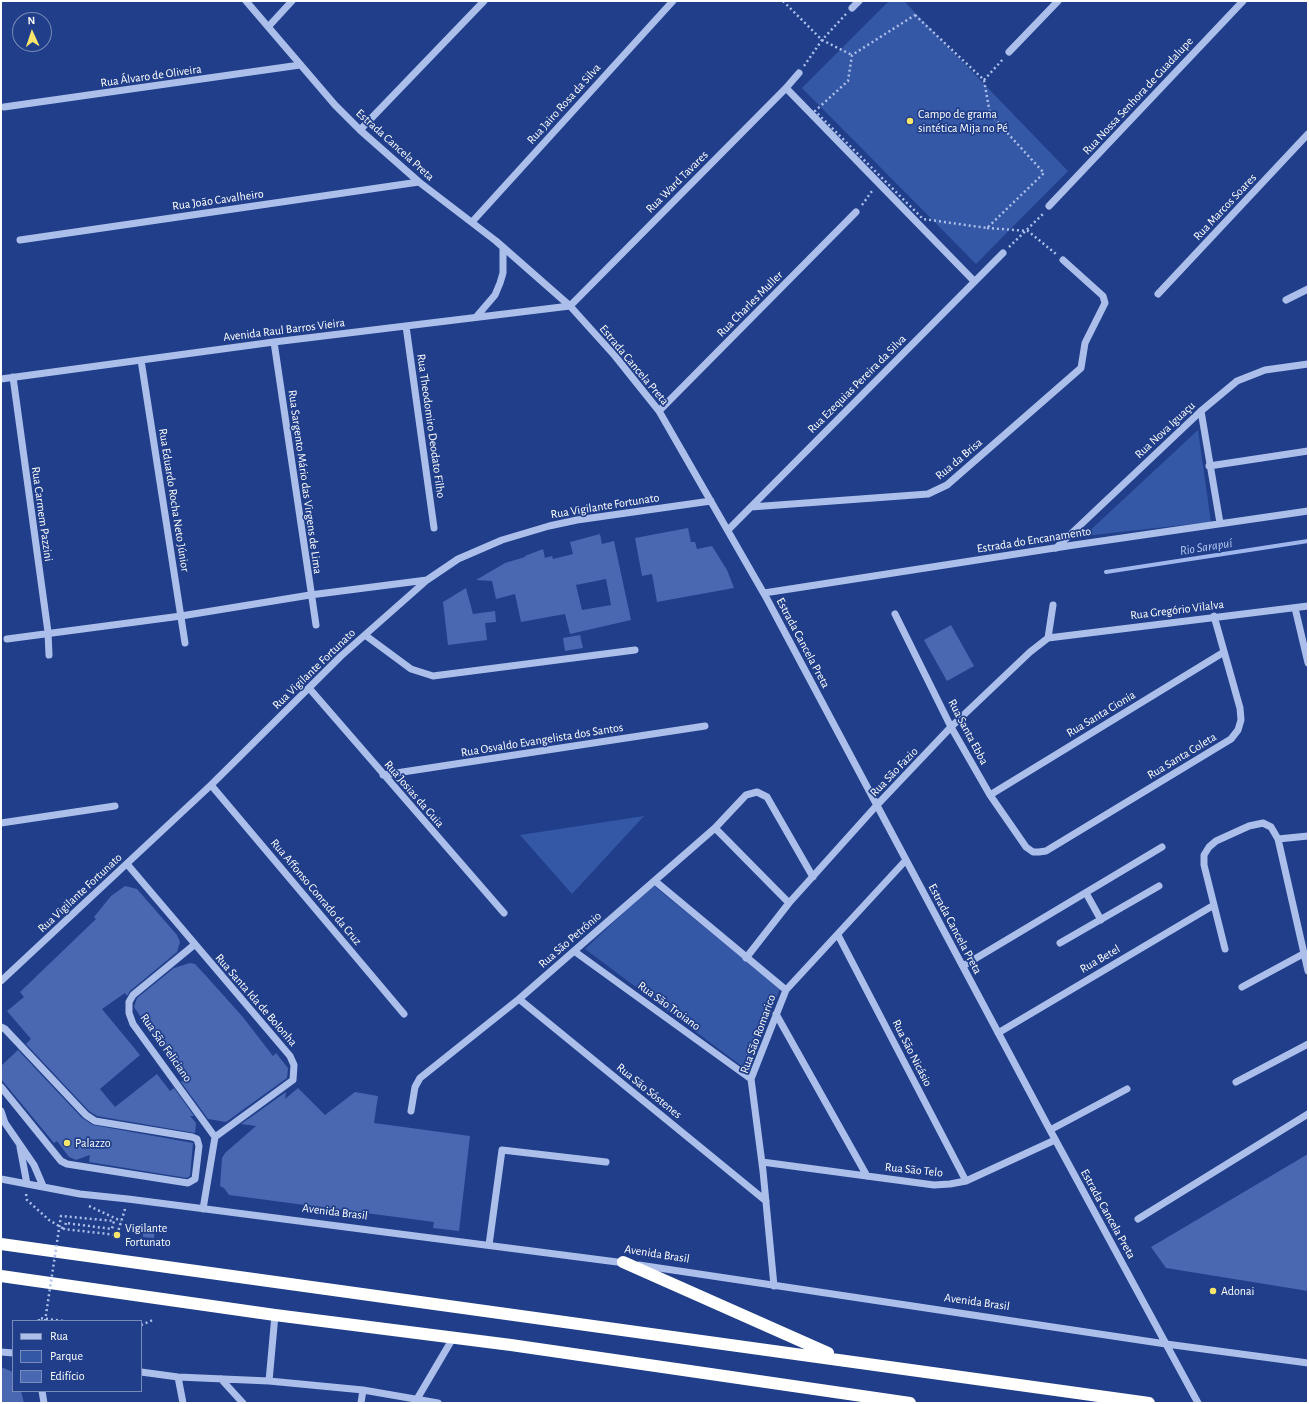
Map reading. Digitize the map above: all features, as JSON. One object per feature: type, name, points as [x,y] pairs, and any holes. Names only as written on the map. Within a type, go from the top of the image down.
[{"type":"highway","points":[[1,1244],[842,1359],[1149,1403]]},
{"type":"highway","points":[[623,1262],[842,1359]]},
{"type":"highway","points":[[1,1276],[910,1403]]},
{"type":"street","name":"Estrada Cancela Preta","points":[[246,1],[269,26],[300,65],[360,130],[419,182],[503,247],[570,306],[659,411],[764,593],[1055,1140],[1198,1403]]},
{"type":"street","points":[[269,26],[292,1]]},
{"type":"street","points":[[360,130],[484,1]]},
{"type":"street","name":"Rua Jairo Rosa da Silva","points":[[472,222],[673,1]]},
{"type":"street","points":[[852,8],[859,1]]},
{"type":"street","points":[[1009,52],[1058,1]]},
{"type":"street","name":"Rua Nossa Senhora de Guadalupe","points":[[1049,206],[1243,1]]},
{"type":"street","name":"Rua Álvaro de Oliveira","points":[[4,107],[300,65]]},
{"type":"street","name":"Rua Ward Tavares","points":[[570,306],[786,88],[799,73]]},
{"type":"street","points":[[786,88],[881,181],[974,281]]},
{"type":"street","name":"Rua Marcos Soares","points":[[1158,294],[1308,134]]},
{"type":"street","name":"Rua João Cavalheiro","points":[[20,240],[419,182]]},
{"type":"street","name":"Rua Charles Muller","points":[[659,411],[856,212]]},
{"type":"street","points":[[477,316],[495,295],[500,283],[503,273],[503,247]]},
{"type":"street","name":"Rua Ezequias Pereira da Silva","points":[[728,530],[1003,253]]},
{"type":"street","name":"Rua da Brisa","points":[[751,507],[928,494],[947,485],[1081,368],[1085,343],[1105,302],[1103,296],[1064,260]]},
{"type":"street","points":[[1286,300],[1308,289]]},
{"type":"street","name":"Avenida Raul Barros Vieira","points":[[1,379],[274,342],[477,316],[570,306]]},
{"type":"street","name":"Rua Theodomiro Deodato Filho","points":[[406,326],[434,528]]},
{"type":"street","name":"Rua Sargento Mário das Virgens de Lima","points":[[274,342],[310,595],[316,625]]},
{"type":"street","name":"Rua Eduardo Rocha Neto Júnior","points":[[141,360],[185,643]]},
{"type":"street","name":"Rua Nova Iguaçu","points":[[1056,548],[1200,411],[1237,381],[1265,370],[1308,364]]},
{"type":"street","name":"Rua Carmem Pazzini","points":[[12,377],[48,632],[49,655]]},
{"type":"street","points":[[1200,411],[1220,523]]},
{"type":"street","points":[[1209,466],[1308,451]]},
{"type":"street","name":"Rua Vigilante Fortunato","points":[[1,981],[211,785],[365,635],[427,580],[458,559],[502,540],[549,526],[577,520],[711,501]]},
{"type":"street","name":"Estrada do Encanamento","points":[[764,593],[1220,523],[1308,511]]},
{"type":"street","points":[[7,638],[181,616],[310,595],[427,580]]},
{"type":"street","points":[[1048,638],[1053,605]]},
{"type":"street","name":"Rua Gregório Vilalva","points":[[1048,638],[1214,616],[1308,606]]},
{"type":"street","points":[[1295,608],[1308,663]]},
{"type":"street","name":"Rua Santa Ebba","points":[[895,614],[951,727],[990,795],[1022,842],[1033,852]]},
{"type":"street","name":"Rua Santa Coleta","points":[[1033,852],[1046,851],[1232,739],[1238,730],[1240,714],[1214,616]]},
{"type":"street","points":[[365,635],[412,669],[433,676],[635,650]]},
{"type":"street","name":"Rua São Fazio","points":[[746,958],[813,876],[877,805],[951,727],[1030,652],[1048,638]]},
{"type":"street","name":"Rua Santa Cionia","points":[[990,795],[1224,652]]},
{"type":"street","name":"Rua Josias da Guia","points":[[309,688],[504,913]]},
{"type":"street","name":"Rua Osvaldo Evangelista dos Santos","points":[[383,775],[705,726]]},
{"type":"street","name":"Rua Affonso Conrado da Cruz","points":[[211,785],[404,1014]]},
{"type":"street","name":"Rua São Petrônio","points":[[411,1111],[415,1087],[420,1078],[519,999],[715,828],[746,795],[757,792],[767,798],[813,876]]},
{"type":"street","points":[[1,823],[115,806]]},
{"type":"street","points":[[1225,949],[1204,864],[1204,855],[1208,847],[1216,841],[1248,826],[1263,824],[1271,827],[1278,839],[1308,971]]},
{"type":"street","points":[[715,828],[790,903]]},
{"type":"street","points":[[1278,839],[1308,836]]},
{"type":"street","points":[[963,966],[1162,847]]},
{"type":"street","name":"Rua São Romarico","points":[[774,1286],[762,1162],[751,1079],[786,990],[906,860]]},
{"type":"street","name":"Rua Santa Ida de Bolonha","points":[[127,864],[194,945],[290,1056],[294,1065],[293,1080],[215,1137]]},
{"type":"street","points":[[654,881],[786,990]]},
{"type":"street","points":[[1060,943],[1160,886]]},
{"type":"street","points":[[1086,893],[1101,920]]},
{"type":"street","name":"Rua Betel","points":[[998,1033],[1214,905]]},
{"type":"street","name":"Rua São Nicásio","points":[[838,935],[966,1181]]},
{"type":"street","name":"Rua São Feliciano","points":[[194,945],[136,991],[129,1002],[129,1013],[133,1024],[215,1137]]},
{"type":"street","name":"Rua São Troiano","points":[[574,951],[751,1079]]},
{"type":"street","points":[[1242,987],[1303,954]]},
{"type":"street","name":"Rua São Sóstenes","points":[[519,999],[766,1200]]},
{"type":"street","points":[[776,1014],[867,1176]]},
{"type":"street","points":[[1,1027],[5,1029],[86,1115],[96,1121],[192,1137],[197,1140],[199,1146],[195,1179],[188,1183],[61,1162],[1,1086]]},
{"type":"street","points":[[1236,1082],[1308,1044]]},
{"type":"street","points":[[1050,1130],[1127,1089]]},
{"type":"street","points":[[1,1111],[5,1123],[34,1165],[43,1186]]},
{"type":"street","points":[[1138,1219],[1308,1114]]},
{"type":"street","points":[[203,1209],[215,1137]]},
{"type":"street","name":"Rua São Telo","points":[[762,1162],[934,1185],[966,1181],[1055,1140]]},
{"type":"street","points":[[19,1145],[25,1184]]},
{"type":"street","points":[[489,1245],[502,1150],[606,1162]]},
{"type":"street","name":"Avenida Brasil","points":[[1,1179],[80,1194],[623,1262],[1166,1344],[1308,1363]]},
{"type":"street","points":[[269,1381],[275,1315]]},
{"type":"street","points":[[417,1399],[453,1338]]},
{"type":"street","points":[[1,1352],[12,1354]]},
{"type":"street","points":[[142,1372],[178,1377],[269,1381],[363,1390],[438,1403]]},
{"type":"street","points":[[178,1377],[183,1403]]},
{"type":"street","points":[[221,1379],[243,1403]]},
{"type":"street","points":[[361,1403],[363,1390]]},
{"type":"street","points":[[42,1392],[44,1403]]},
{"type":"path","points":[[783,1],[822,40],[852,55]]},
{"type":"path","points":[[799,73],[822,40],[852,8]]},
{"type":"path","points":[[987,228],[1044,173],[990,114],[984,80],[914,16],[852,55],[848,81],[815,111],[881,181],[923,219],[987,228],[1028,231],[1064,260]]},
{"type":"path","points":[[984,80],[1009,52]]},
{"type":"path","points":[[856,212],[881,181]]},
{"type":"path","points":[[1003,253],[1028,231],[1049,206]]},
{"type":"path","points":[[25,1184],[28,1200],[49,1220],[64,1229],[117,1235],[128,1199]]},
{"type":"path","points":[[80,1194],[84,1204],[121,1221]]},
{"type":"path","points":[[45,1320],[61,1216],[114,1221],[112,1229],[66,1223],[64,1229]]},
{"type":"path","points":[[39,1320],[39,1318],[53,1320]]},
{"type":"path","points":[[142,1325],[152,1320]]},
{"type":"green space","points":[[889,1],[904,1],[1068,171],[976,264],[802,88]]},
{"type":"green space","points":[[1198,430],[1211,522],[1084,536]]},
{"type":"green space","points":[[644,816],[572,894],[520,835]]},
{"type":"green space","points":[[653,885],[780,989],[747,1070],[585,949]]},
{"type":"building","points":[[688,528],[691,542],[695,542],[697,549],[712,546],[727,570],[734,588],[657,602],[652,574],[642,576],[635,538]]},
{"type":"building","points":[[600,534],[602,544],[614,541],[631,620],[570,634],[565,614],[521,622],[515,594],[496,599],[492,581],[476,580],[505,563],[525,557],[543,549],[545,558],[552,556],[553,559],[573,554],[570,542]],"holes":[[[606,579],[611,605],[582,610],[576,585]]]},
{"type":"building","points":[[466,588],[473,614],[495,611],[496,622],[485,623],[487,640],[448,645],[443,602]]},
{"type":"building","points":[[951,625],[974,666],[947,681],[924,640]]},
{"type":"building","points":[[580,635],[583,648],[565,651],[563,638]]},
{"type":"building","points":[[125,886],[137,889],[177,935],[180,942],[177,952],[130,991],[127,996],[125,993],[102,1009],[140,1055],[100,1089],[115,1107],[157,1074],[170,1091],[174,1088],[194,1116],[190,1116],[196,1123],[195,1133],[97,1116],[89,1111],[26,1044],[31,1039],[7,1011],[24,997],[20,992],[96,919],[94,917],[111,896]]},
{"type":"building","points":[[190,963],[195,964],[242,1016],[273,1056],[276,1053],[288,1068],[287,1078],[226,1122],[208,1119],[181,1082],[188,1075],[160,1042],[162,1041],[147,1026],[134,1007],[137,998],[174,968]]},
{"type":"building","points":[[18,1050],[82,1118],[93,1125],[193,1143],[190,1176],[187,1178],[89,1162],[90,1155],[76,1160],[69,1157],[57,1141],[54,1143],[1,1079],[1,1066]]},
{"type":"building","points":[[298,1088],[325,1115],[355,1092],[378,1096],[374,1123],[470,1136],[459,1231],[433,1228],[434,1222],[229,1195],[224,1188],[220,1186],[222,1158],[225,1153],[256,1126],[241,1124],[286,1092],[285,1099]]},
{"type":"building","points":[[1308,1154],[1308,1291],[1166,1268],[1151,1247]]},
{"type":"building","points":[[143,1224],[155,1225],[154,1238],[143,1237]]},
{"type":"building","points":[[1,1367],[12,1372],[12,1392],[21,1392],[24,1403],[1,1403]]},
{"type":"waterway","name":"Rio Sarapuí","points":[[1106,572],[1308,541]]},
{"type":"place","name":"Campo de grama sintética Mija no Pé","points":[[910,121]]},
{"type":"place","name":"Palazzo","points":[[67,1143]]},
{"type":"place","name":"Vigilante Fortunato","points":[[117,1235]]},
{"type":"place","name":"Adonai","points":[[1213,1291]]}]
